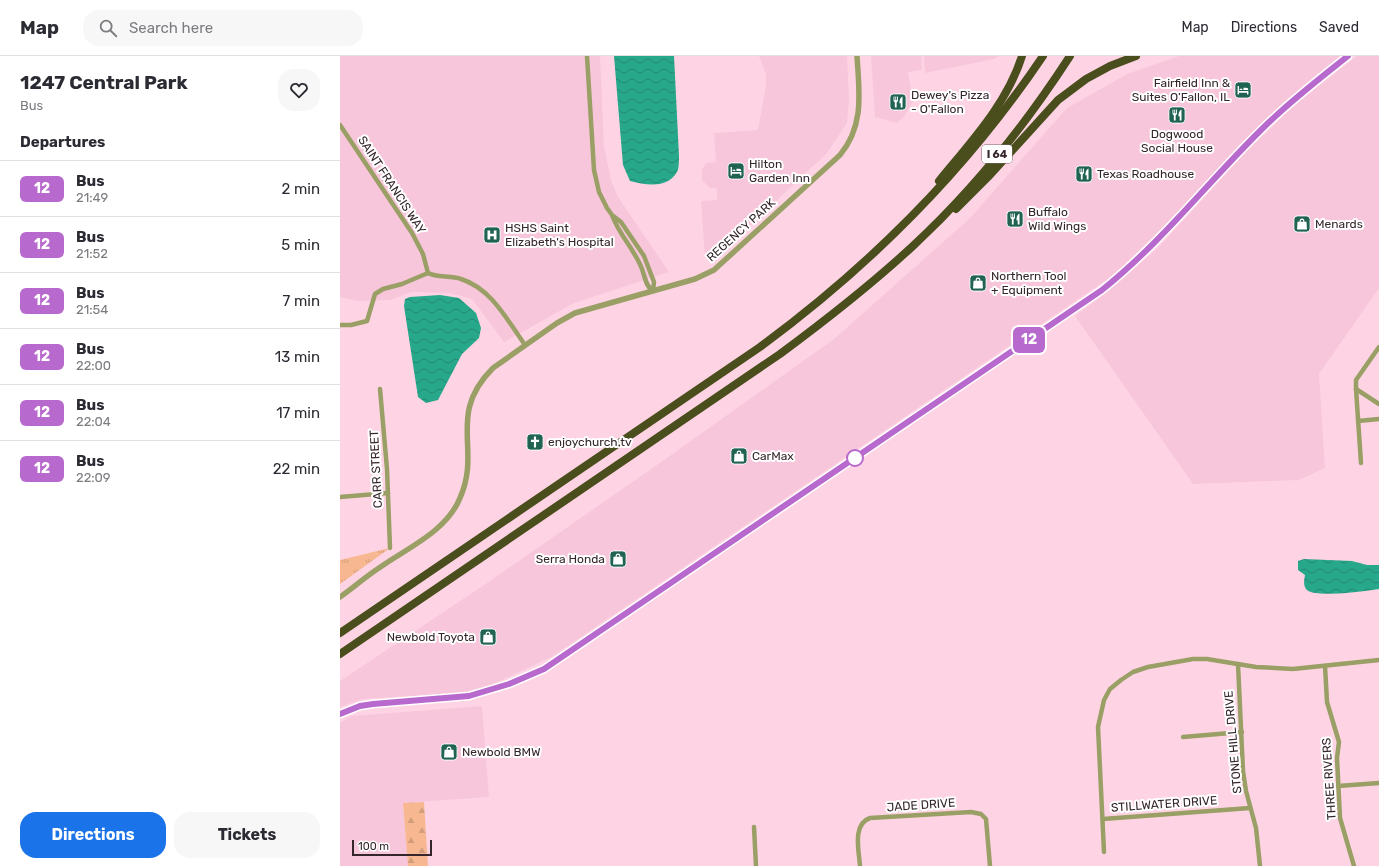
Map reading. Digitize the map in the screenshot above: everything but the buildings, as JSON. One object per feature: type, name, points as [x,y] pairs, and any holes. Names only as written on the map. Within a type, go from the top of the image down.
[{"type":"highway","points":[[932,195],[939,181],[993,113],[1008,87],[1022,56]]},
{"type":"highway","name":"I 64","points":[[340,633],[794,322],[858,269],[941,187],[995,123],[1043,56]]},
{"type":"highway","name":"I 64","points":[[340,654],[780,354],[848,302],[915,244],[988,166],[1028,115],[1070,56]]},
{"type":"highway","points":[[915,244],[930,235],[983,182],[1058,100],[1086,79],[1110,66],[1136,56]]},
{"type":"street","points":[[587,56],[596,182],[603,201],[612,215],[616,226],[639,261],[648,286],[653,291]]},
{"type":"street","name":"REGENCY PARK","points":[[340,598],[377,569],[436,530],[453,512],[460,499],[467,473],[466,435],[469,404],[484,377],[498,364],[575,313],[696,279],[714,270],[840,154],[852,137],[859,112],[856,56]]},
{"type":"street","points":[[340,714],[360,706],[373,704],[469,696],[509,684],[544,669],[1102,290],[1150,248],[1262,128],[1315,81],[1348,56]]},
{"type":"street","name":"SAINT FRANCIS WAY","points":[[340,125],[412,233],[423,254],[428,273]]},
{"type":"street","points":[[612,215],[621,222],[644,256],[654,282],[653,291]]},
{"type":"street","points":[[340,325],[351,325],[367,321],[375,294],[383,289],[402,284],[428,273],[462,279],[479,287],[493,300],[525,345]]},
{"type":"street","points":[[1361,463],[1356,380],[1379,347]]},
{"type":"street","name":"CARR STREET","points":[[380,388],[387,469],[390,548]]},
{"type":"street","points":[[1356,389],[1379,404]]},
{"type":"street","points":[[1358,421],[1379,419]]},
{"type":"street","points":[[340,497],[388,493]]},
{"type":"street","points":[[1104,852],[1098,726],[1104,700],[1110,689],[1133,672],[1162,663],[1207,659],[1238,664],[1293,669],[1379,660]]},
{"type":"street","name":"STONE HILL DRIVE","points":[[1238,664],[1243,771],[1257,839],[1260,866]]},
{"type":"street","name":"THREE RIVERS","points":[[1325,666],[1327,702],[1339,742],[1337,758],[1340,818],[1354,866]]},
{"type":"street","points":[[1183,737],[1242,732]]},
{"type":"street","points":[[1338,786],[1379,783]]},
{"type":"street","name":"STILLWATER DRIVE","points":[[1103,819],[1250,808]]},
{"type":"street","name":"JADE DRIVE","points":[[860,866],[858,834],[863,820],[870,818],[964,812],[981,814],[986,819],[990,866]]},
{"type":"street","points":[[754,827],[756,866]]},
{"type":"shaded area","name":"HSHS Saint Elizabeth's Hospital","points":[[340,56],[600,56],[604,146],[611,180],[618,197],[669,272],[574,303],[504,342],[472,299],[449,293],[412,292],[390,300],[357,301],[340,297]]},
{"type":"shaded area","points":[[759,56],[847,56],[849,101],[847,123],[827,153],[726,248],[705,258],[701,201],[717,200],[717,188],[710,188],[702,180],[702,170],[706,163],[716,162],[714,133],[758,130],[766,85],[766,75]]},
{"type":"shaded area","points":[[871,56],[921,56],[922,70],[908,72],[913,101],[903,118],[897,123],[875,117]]},
{"type":"shaded area","points":[[924,56],[999,56],[994,59],[925,73]]},
{"type":"shaded area","points":[[1179,56],[1340,56],[1284,102],[1239,145],[1180,210],[1109,278],[553,656],[487,687],[459,693],[363,699],[340,707],[340,681],[487,583],[834,339],[970,218],[1067,108],[1127,74]]},
{"type":"shaded area","points":[[1357,56],[1379,56],[1379,288],[1319,374],[1325,468],[1299,480],[1193,484],[1075,316],[1107,292],[1158,248],[1246,152],[1297,103]]},
{"type":"shaded area","points":[[482,706],[489,797],[403,803],[408,866],[340,866],[340,723],[351,716]]},
{"type":"green space","points":[[390,548],[340,584],[340,560]]},
{"type":"green space","points":[[424,802],[428,866],[408,866],[403,803]]},
{"type":"water","points":[[614,56],[674,56],[679,162],[677,172],[668,181],[656,184],[643,184],[630,181],[623,165]]},
{"type":"water","points":[[440,295],[459,298],[476,313],[481,328],[479,338],[462,354],[438,400],[426,403],[418,397],[404,306],[405,299],[410,297]]},
{"type":"water","points":[[1304,559],[1352,561],[1367,565],[1379,565],[1379,589],[1331,594],[1320,594],[1307,590],[1304,583],[1305,575],[1298,570],[1298,561]]},
{"type":"bus line","name":"12","points":[[340,714],[360,706],[447,699],[489,691],[544,669],[564,656],[1102,290],[1135,263],[1150,248],[1190,207],[1262,128],[1315,81],[1348,56]]},
{"type":"place","name":"Fairfield Inn & Suites O’Fallon, IL","points":[[1243,90]]},
{"type":"place","name":"Dewey's Pizza - O'Fallon","points":[[898,102]]},
{"type":"place","name":"Dogwood Social House","points":[[1177,115]]},
{"type":"place","name":"Hilton Garden Inn","points":[[736,171]]},
{"type":"place","name":"Texas Roadhouse","points":[[1084,174]]},
{"type":"place","name":"Buffalo Wild Wings","points":[[1015,219]]},
{"type":"place","name":"Menards","points":[[1302,224]]},
{"type":"place","name":"HSHS Saint Elizabeth's Hospital","points":[[492,235]]},
{"type":"place","name":"Northern Tool + Equipment","points":[[978,283]]},
{"type":"place","name":"enjoychurch.tv","points":[[535,442]]},
{"type":"place","name":"CarMax","points":[[739,456]]},
{"type":"place","name":"Serra Honda","points":[[618,559]]},
{"type":"place","name":"Newbold Toyota","points":[[488,637]]},
{"type":"place","name":"Newbold BMW","points":[[449,752]]}]
